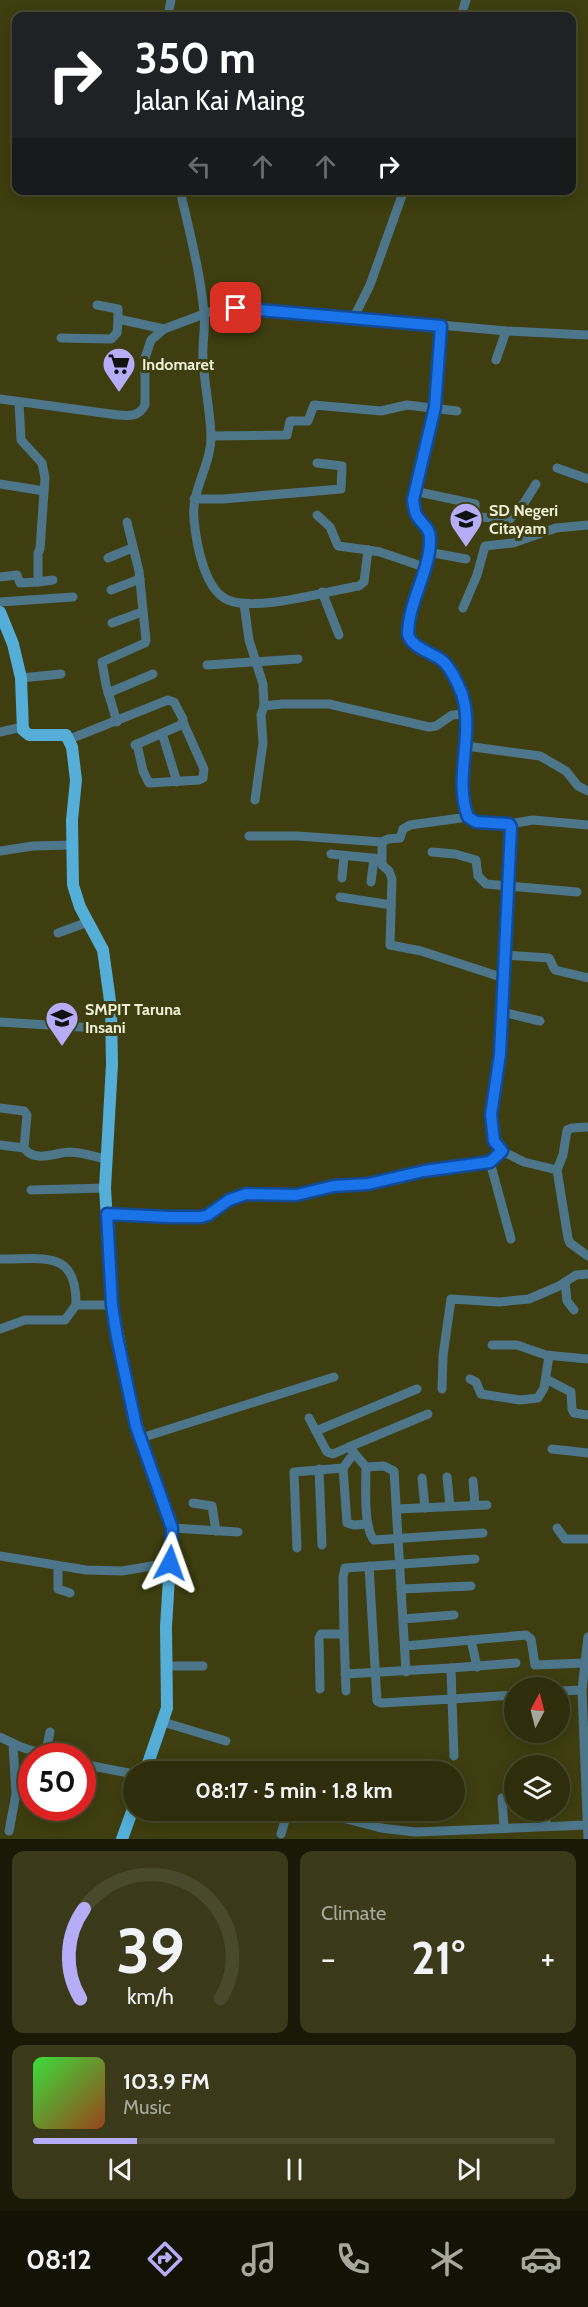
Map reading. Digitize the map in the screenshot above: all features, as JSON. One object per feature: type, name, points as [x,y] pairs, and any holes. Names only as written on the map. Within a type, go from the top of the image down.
[{"type":"main road","points":[[0,612],[13,644],[21,678],[22,727],[29,735],[64,734],[70,740],[76,780],[72,845],[74,892],[99,941],[105,959],[112,1029],[105,1188],[112,1305],[136,1426],[172,1528],[166,1627],[167,1708],[149,1761]]},
{"type":"main road","points":[[124,1839],[129,1821]]},
{"type":"street","points":[[181,195],[204,313],[203,356],[211,436],[208,456],[194,499],[194,521],[201,564],[207,577],[221,595],[229,600],[244,604],[274,602],[363,584],[368,550]]},
{"type":"street","points":[[353,319],[370,285],[402,195]]},
{"type":"street","points":[[61,338],[111,339],[117,333],[118,309],[97,305]]},
{"type":"street","points":[[0,399],[134,416],[143,410],[145,405],[145,358],[151,340],[164,329],[220,308],[506,331],[588,335]]},
{"type":"street","points":[[118,319],[164,329]]},
{"type":"street","points":[[441,326],[435,407],[413,500],[416,515],[430,534],[428,552],[411,607],[408,635],[414,644],[447,664],[457,683],[467,714],[464,791],[468,817]]},
{"type":"street","points":[[496,360],[506,331]]},
{"type":"street","points":[[19,402],[21,440],[42,463],[45,478],[38,553],[38,582]]},
{"type":"street","points":[[211,436],[287,435],[290,421],[310,420],[314,405],[381,411],[407,405],[457,411]]},
{"type":"street","points":[[194,499],[223,499],[341,489],[342,466],[317,463]]},
{"type":"street","points":[[557,468],[588,479]]},
{"type":"street","points":[[0,484],[44,491]]},
{"type":"street","points":[[414,491],[475,504],[476,516],[507,519],[516,513],[536,484]]},
{"type":"street","points":[[317,515],[330,526],[338,546],[380,552],[424,567]]},
{"type":"street","points":[[117,722],[102,662],[145,643],[140,579],[127,522]]},
{"type":"street","points":[[463,608],[485,546],[513,543],[556,528],[588,525]]},
{"type":"street","points":[[108,558],[132,548]]},
{"type":"street","points":[[428,552],[466,559]]},
{"type":"street","points":[[0,577],[14,574],[17,575],[20,583],[52,580]]},
{"type":"street","points":[[111,590],[140,579]]},
{"type":"street","points":[[322,592],[339,634]]},
{"type":"street","points":[[0,602],[73,597]]},
{"type":"street","points":[[244,604],[249,640],[263,684],[264,706],[261,710],[263,743],[255,800]]},
{"type":"street","points":[[112,623],[142,612]]},
{"type":"street","points":[[207,664],[298,659]]},
{"type":"street","points":[[21,678],[61,674]]},
{"type":"street","points":[[108,693],[153,674]]},
{"type":"street","points":[[70,740],[171,699],[176,705],[183,722],[204,774],[200,780],[152,783],[147,781],[136,744],[181,725],[183,722]]},
{"type":"street","points":[[264,706],[329,704],[429,727],[436,726],[452,715],[467,714]]},
{"type":"street","points":[[0,732],[22,727]]},
{"type":"street","points":[[162,732],[177,782]]},
{"type":"street","points":[[466,746],[540,756],[566,771],[578,786],[588,791]]},
{"type":"street","points":[[249,836],[295,836],[382,842],[388,838],[400,838],[403,829],[410,825],[468,817],[476,822],[509,824],[534,820],[588,825]]},
{"type":"street","points":[[509,824],[512,831],[507,884],[500,1054],[491,1115],[494,1141],[502,1151],[524,1162],[558,1170]]},
{"type":"street","points":[[371,882],[382,842]]},
{"type":"street","points":[[0,851],[33,846],[72,845]]},
{"type":"street","points":[[432,852],[455,854],[476,860],[478,876],[482,882],[577,892]]},
{"type":"street","points":[[331,854],[378,859]]},
{"type":"street","points":[[342,878],[344,856]]},
{"type":"street","points":[[378,859],[392,879],[390,945],[421,951],[504,978]]},
{"type":"street","points":[[340,897],[391,904]]},
{"type":"street","points":[[58,933],[88,922]]},
{"type":"street","points":[[505,955],[549,958],[555,970],[588,978]]},
{"type":"street","points":[[502,1012],[540,1021]]},
{"type":"street","points":[[0,1022],[112,1029]]},
{"type":"street","points":[[0,1108],[24,1111],[27,1114],[24,1148],[27,1153],[34,1156],[53,1156],[72,1153],[107,1159]]},
{"type":"street","points":[[588,1127],[567,1130],[558,1170],[568,1238],[570,1243],[588,1256]]},
{"type":"street","points":[[0,1145],[24,1148]]},
{"type":"street","points":[[107,1214],[201,1217],[208,1215],[229,1200],[246,1194],[296,1195],[334,1186],[368,1184],[424,1171],[490,1162],[502,1151]]},
{"type":"street","points":[[490,1162],[511,1239]]},
{"type":"street","points":[[31,1190],[105,1188]]},
{"type":"street","points":[[0,1259],[50,1260],[64,1264],[69,1269],[76,1305],[65,1320],[25,1320],[0,1329]]},
{"type":"street","points":[[442,1389],[443,1356],[451,1299],[515,1302],[535,1297],[576,1275],[588,1274]]},
{"type":"street","points":[[565,1282],[567,1301],[573,1310]]},
{"type":"street","points":[[76,1305],[112,1305]]},
{"type":"street","points":[[492,1345],[518,1346],[549,1356],[588,1359]]},
{"type":"street","points":[[470,1379],[476,1382],[481,1394],[530,1400],[538,1398],[543,1392],[549,1356]]},
{"type":"street","points":[[141,1438],[334,1377]]},
{"type":"street","points":[[546,1379],[571,1392],[574,1413],[588,1415]]},
{"type":"street","points":[[316,1431],[417,1389]]},
{"type":"street","points":[[297,1548],[294,1473],[343,1468],[357,1457],[377,1434],[428,1414]]},
{"type":"street","points":[[309,1418],[330,1453],[357,1457],[394,1471],[406,1672]]},
{"type":"street","points":[[552,1449],[588,1453]]},
{"type":"street","points":[[357,1457],[367,1524],[371,1538],[374,1540],[483,1533]]},
{"type":"street","points":[[343,1468],[347,1523],[367,1524]]},
{"type":"street","points":[[319,1469],[322,1545]]},
{"type":"street","points":[[447,1477],[450,1506]]},
{"type":"street","points":[[422,1478],[425,1508]]},
{"type":"street","points":[[473,1482],[475,1505]]},
{"type":"street","points":[[193,1503],[212,1506],[216,1531]]},
{"type":"street","points":[[397,1509],[486,1505]]},
{"type":"street","points":[[172,1528],[238,1532]]},
{"type":"street","points":[[557,1528],[565,1539],[588,1539]]},
{"type":"street","points":[[0,1556],[86,1570],[122,1571],[170,1563]]},
{"type":"street","points":[[346,1691],[343,1572],[345,1568],[475,1559]]},
{"type":"street","points":[[58,1566],[58,1590],[70,1593]]},
{"type":"street","points":[[369,1566],[376,1697],[381,1703],[504,1696]]},
{"type":"street","points":[[401,1589],[471,1586]]},
{"type":"street","points":[[403,1619],[454,1615]]},
{"type":"street","points":[[320,1689],[319,1638],[321,1634],[344,1634]]},
{"type":"street","points":[[405,1646],[526,1635],[531,1638],[535,1665],[584,1663]]},
{"type":"street","points":[[588,1637],[582,1690],[588,1839]]},
{"type":"street","points":[[471,1640],[477,1667]]},
{"type":"street","points":[[345,1674],[375,1674],[516,1663]]},
{"type":"street","points":[[166,1666],[203,1666]]},
{"type":"street","points":[[451,1668],[454,1755]]},
{"type":"street","points":[[570,1691],[582,1690]]},
{"type":"street","points":[[163,1722],[226,1741]]},
{"type":"street","points":[[49,1743],[50,1732]]},
{"type":"street","points":[[0,1737],[18,1745]]},
{"type":"street","points":[[9,1831],[16,1794],[14,1744]]},
{"type":"street","points":[[96,1767],[123,1772]]},
{"type":"street","points":[[502,1798],[504,1828]]},
{"type":"street","points":[[281,1833],[285,1821]]},
{"type":"street","points":[[354,1821],[381,1828],[415,1832],[587,1825]]},
{"type":"street","points":[[546,1821],[546,1826]]},
{"type":"street","points":[[378,1839],[381,1828]]},
{"type":"place","name":"Indomaret","points":[[119,393]]},
{"type":"place","name":"SD Negeri Citayam","points":[[466,548]]},
{"type":"place","name":"SMPIT Taruna Insani","points":[[62,1047]]},
{"type":"route","points":[[170,1563],[172,1528],[136,1426],[117,1337],[112,1305],[107,1214],[201,1217],[208,1215],[229,1200],[246,1194],[296,1195],[334,1186],[368,1184],[424,1171],[490,1162],[502,1151],[494,1141],[491,1115],[500,1054],[507,884],[512,831],[509,824],[476,822],[468,817],[465,810],[464,791],[467,714],[462,695],[447,664],[414,644],[408,635],[411,607],[430,540],[429,531],[416,515],[413,500],[435,407],[441,326],[236,308]]}]
